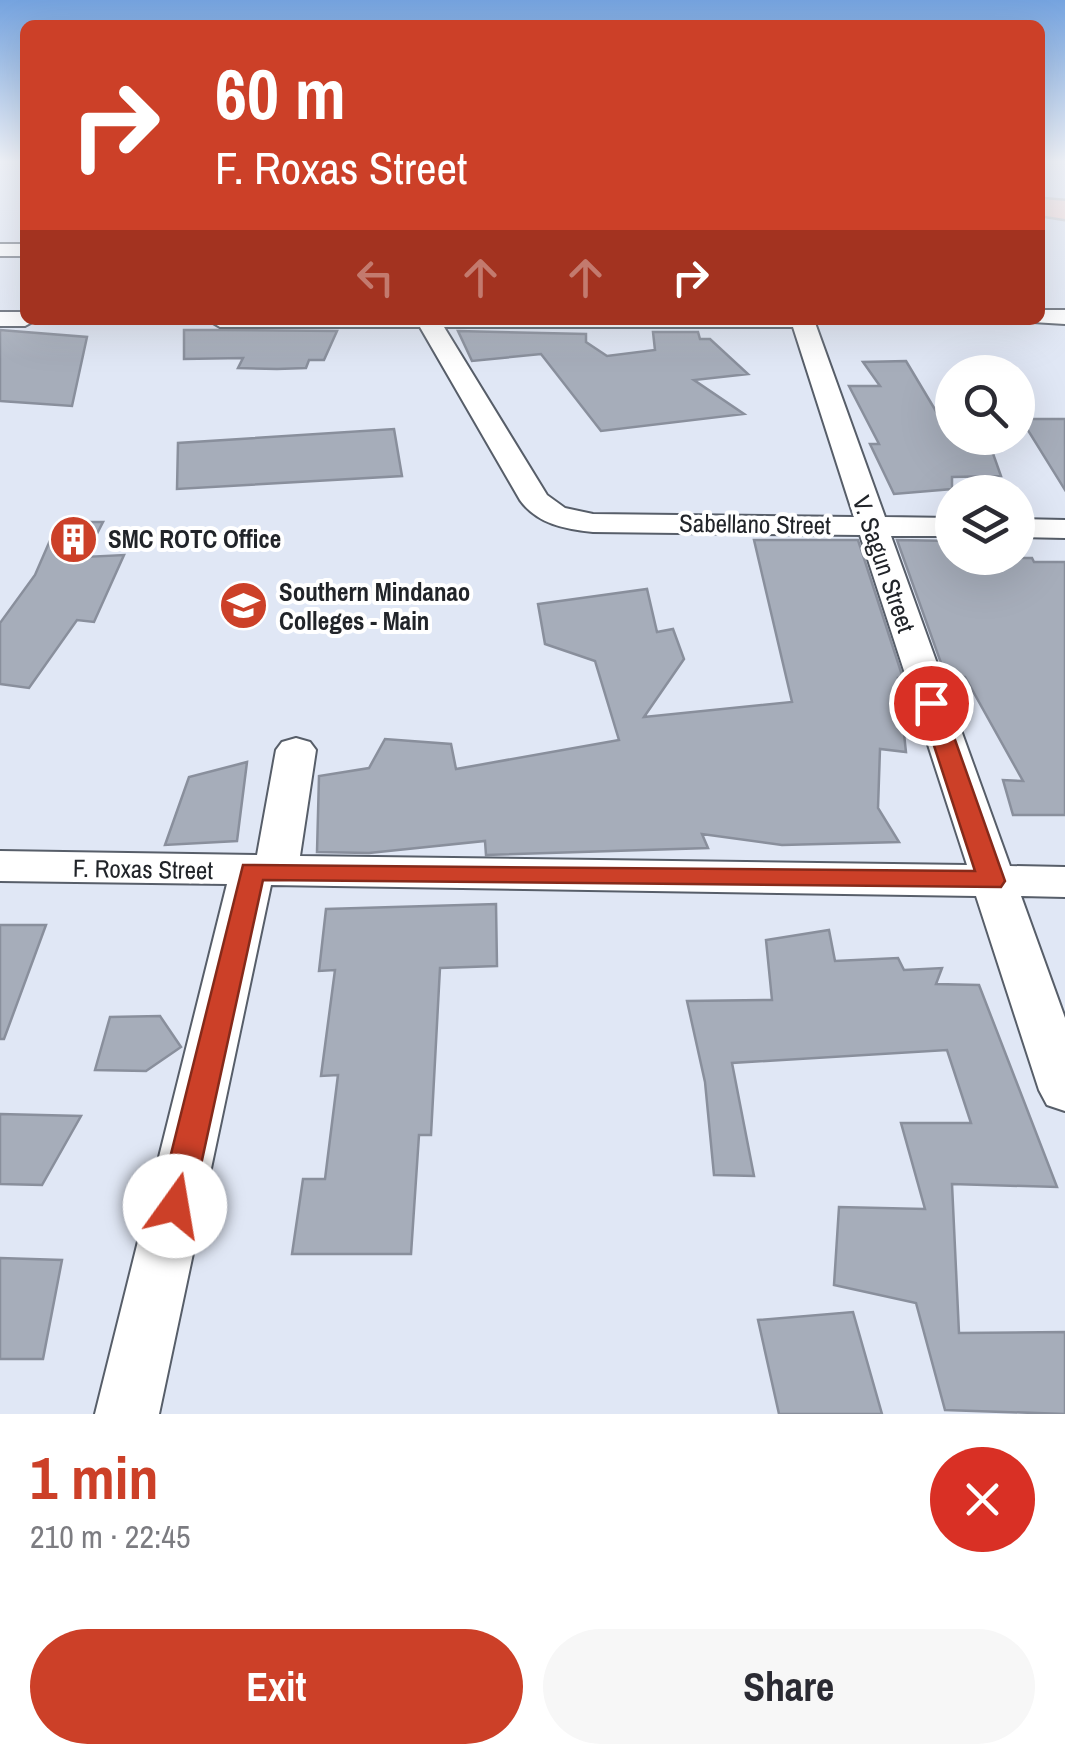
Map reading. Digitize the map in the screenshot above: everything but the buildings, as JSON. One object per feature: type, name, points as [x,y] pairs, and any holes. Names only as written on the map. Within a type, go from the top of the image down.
[{"type":"street","name":"Sabellano Street","points":[[431,325],[535,500],[546,512],[593,523],[935,527]]},
{"type":"street","name":"V. Sagun Street","points":[[803,325],[1065,1090]]},
{"type":"street","points":[[1035,528],[1065,528]]},
{"type":"street","points":[[128,1414],[296,750]]},
{"type":"street","name":"F. Roxas Street","points":[[0,866],[1065,882]]},
{"type":"place","name":"SMC ROTC Office","points":[[73,539]]},
{"type":"place","name":"Southern Mindanao Colleges - Main","points":[[244,606]]},
{"type":"route","points":[[175,1206],[252,871],[991,881],[931,703]]}]
